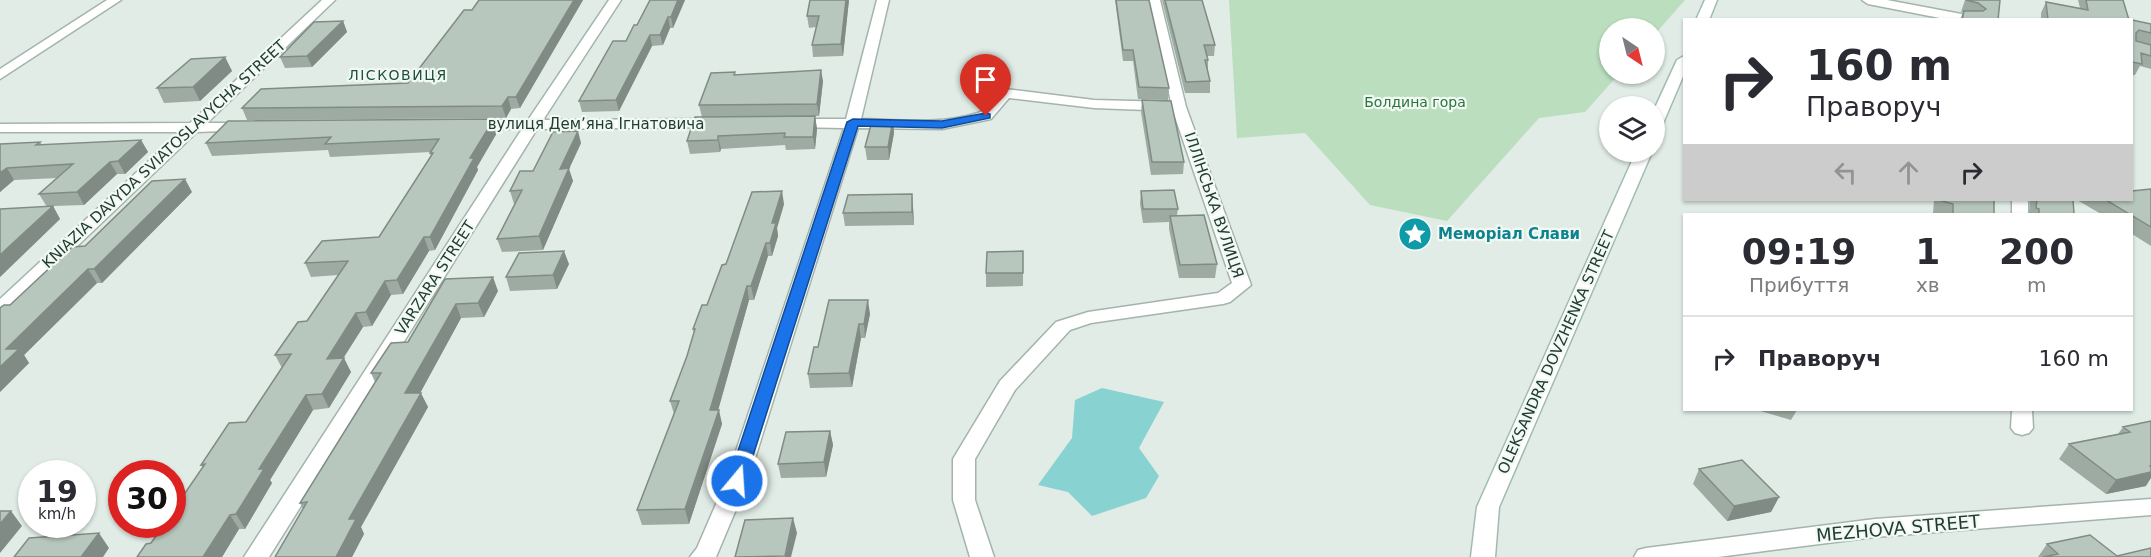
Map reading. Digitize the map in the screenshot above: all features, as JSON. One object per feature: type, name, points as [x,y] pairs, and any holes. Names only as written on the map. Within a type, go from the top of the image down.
[{"type":"street","points":[[0,75],[115,0]]},
{"type":"street","name":"KNIAZIA DAVYDA SVIATOSLAVYCHA STREET","points":[[0,309],[328,0]]},
{"type":"street","name":"VARZARA STREET","points":[[256,557],[532,125],[615,0]]},
{"type":"street","points":[[702,557],[706,554],[737,481],[853,122],[883,0]]},
{"type":"street","name":"ІЛЛІНСЬКА ВУЛИЦЯ","points":[[982,557],[964,500],[964,459],[1007,386],[1063,326],[1088,318],[1222,298],[1242,285],[1179,106],[1154,0]]},
{"type":"street","points":[[1703,18],[1711,0]]},
{"type":"street","points":[[1868,0],[1962,18]]},
{"type":"street","points":[[1665,103],[1683,62]]},
{"type":"street","points":[[782,123],[942,124],[986,116],[1005,93],[1095,104],[1179,106]]},
{"type":"street","name":"вулиця Демʼяна Ігнатовича","points":[[462,125],[734,123]]},
{"type":"street","points":[[0,128],[262,127]]},
{"type":"street","name":"OLEKSANDRA DOVZHENKA STREET","points":[[1483,557],[1488,507],[1640,162]]},
{"type":"street","name":"MEZHOVA STREET","points":[[1646,557],[1875,528],[2151,507]]},
{"type":"green space","name":"Болдина гора","points":[[1229,0],[1685,0],[1665,23],[1665,18],[1599,18],[1599,84],[1610,84],[1585,112],[1539,118],[1447,221],[1370,205],[1305,133],[1237,138]]},
{"type":"water","points":[[1102,388],[1164,402],[1139,448],[1159,476],[1146,498],[1092,516],[1068,492],[1038,485],[1072,438],[1075,400]]},
{"type":"building","points":[[479,0],[574,0],[516,97],[508,97],[502,106],[242,108],[261,89],[408,83],[464,10],[472,10]]},
{"type":"building","points":[[650,0],[678,0],[660,35],[650,35],[616,100],[579,101],[613,41],[626,41]]},
{"type":"building","points":[[810,0],[846,0],[841,44],[812,45],[819,16],[807,16]]},
{"type":"building","points":[[1116,0],[1149,0],[1169,88],[1139,87],[1133,50],[1123,50]]},
{"type":"building","points":[[1165,0],[1202,0],[1215,45],[1204,45],[1210,81],[1186,82]]},
{"type":"building","points":[[1966,0],[2000,0],[1998,18],[1962,18],[1964,11],[1986,9],[1978,3]]},
{"type":"building","points":[[2086,0],[2123,0],[2128,18],[2048,18],[2046,2],[2088,10]]},
{"type":"building","points":[[2133,20],[2151,24],[2151,33],[2139,30],[2136,33],[2136,41],[2151,45],[2151,56],[2141,53],[2142,64],[2133,62]]},
{"type":"building","points":[[343,21],[307,56],[280,57],[314,22]]},
{"type":"building","points":[[225,57],[193,87],[157,88],[191,59]]},
{"type":"building","points":[[821,70],[817,104],[699,105],[711,73],[735,72],[734,75]]},
{"type":"building","points":[[1142,100],[1171,101],[1184,162],[1152,162]]},
{"type":"building","points":[[815,116],[813,137],[784,137],[785,133],[718,136],[718,140],[687,141],[695,117]]},
{"type":"building","points":[[494,119],[470,158],[474,158],[430,237],[424,237],[397,280],[385,281],[366,312],[356,313],[327,359],[344,358],[322,394],[306,395],[259,469],[264,469],[236,514],[230,515],[203,557],[137,557],[146,544],[151,543],[155,538],[186,538],[186,492],[205,464],[201,465],[229,423],[246,422],[291,354],[275,355],[298,322],[307,321],[348,261],[305,263],[322,241],[379,237],[433,153],[430,153],[439,139],[325,144],[331,137],[206,143],[228,121]]},
{"type":"building","points":[[893,120],[888,147],[865,147],[872,121]]},
{"type":"building","points":[[578,131],[560,169],[569,168],[539,236],[497,239],[522,190],[510,191],[520,171],[533,171],[553,132]]},
{"type":"building","points":[[141,140],[118,161],[110,162],[77,192],[39,194],[73,164],[7,168],[0,173],[0,144],[40,142],[36,145]]},
{"type":"building","points":[[185,179],[94,269],[88,269],[6,349],[19,349],[0,367],[0,308],[10,305],[72,247],[85,246],[152,181]]},
{"type":"building","points":[[2151,189],[2151,227],[2133,216],[2133,213],[2128,213],[2108,201],[2133,201],[2133,191]]},
{"type":"building","points":[[1174,190],[1178,209],[1143,209],[1141,191]]},
{"type":"building","points":[[782,191],[772,223],[776,223],[770,243],[766,243],[751,286],[747,286],[710,410],[719,410],[685,509],[637,510],[679,401],[670,401],[687,356],[695,329],[693,329],[702,305],[707,305],[722,265],[726,264],[752,192]]},
{"type":"building","points":[[912,194],[912,212],[843,213],[848,195]]},
{"type":"building","points":[[1942,201],[1994,201],[1994,213],[1953,213],[1953,204]]},
{"type":"building","points":[[2037,201],[2073,201],[2074,213],[2039,213],[2039,209],[2036,208]]},
{"type":"building","points":[[53,206],[0,255],[0,209]]},
{"type":"building","points":[[1204,215],[1217,264],[1180,265],[1170,216]]},
{"type":"building","points":[[564,251],[553,275],[506,277],[519,253]]},
{"type":"building","points":[[1023,251],[1023,273],[986,273],[987,252]]},
{"type":"building","points":[[493,277],[478,303],[456,304],[405,393],[421,393],[349,519],[356,519],[336,557],[275,557],[307,502],[300,503],[381,373],[371,373],[391,343],[408,342],[445,279]]},
{"type":"building","points":[[829,300],[868,300],[864,324],[859,324],[849,373],[808,374],[814,347],[818,347]]},
{"type":"building","points":[[2151,421],[2151,472],[2116,480],[2069,444],[2130,432],[2123,427]]},
{"type":"building","points":[[830,431],[824,462],[778,464],[786,432]]},
{"type":"building","points":[[1742,460],[1779,497],[1734,506],[1699,469]]},
{"type":"building","points":[[0,511],[11,511],[0,524]]},
{"type":"building","points":[[793,518],[785,556],[735,557],[745,520]]},
{"type":"building","points":[[2090,535],[2117,556],[2151,548],[2151,557],[2043,557],[2058,554],[2047,544]]},
{"type":"building","points":[[29,538],[95,538],[81,557],[14,557]]},
{"type":"place","name":"Меморіал Слави","points":[[1415,234]]},
{"type":"district","name":"ЛІСКОВИЦЯ","points":[[398,75]]},
{"type":"route","points":[[737,481],[853,122],[942,124],[986,116]]}]
